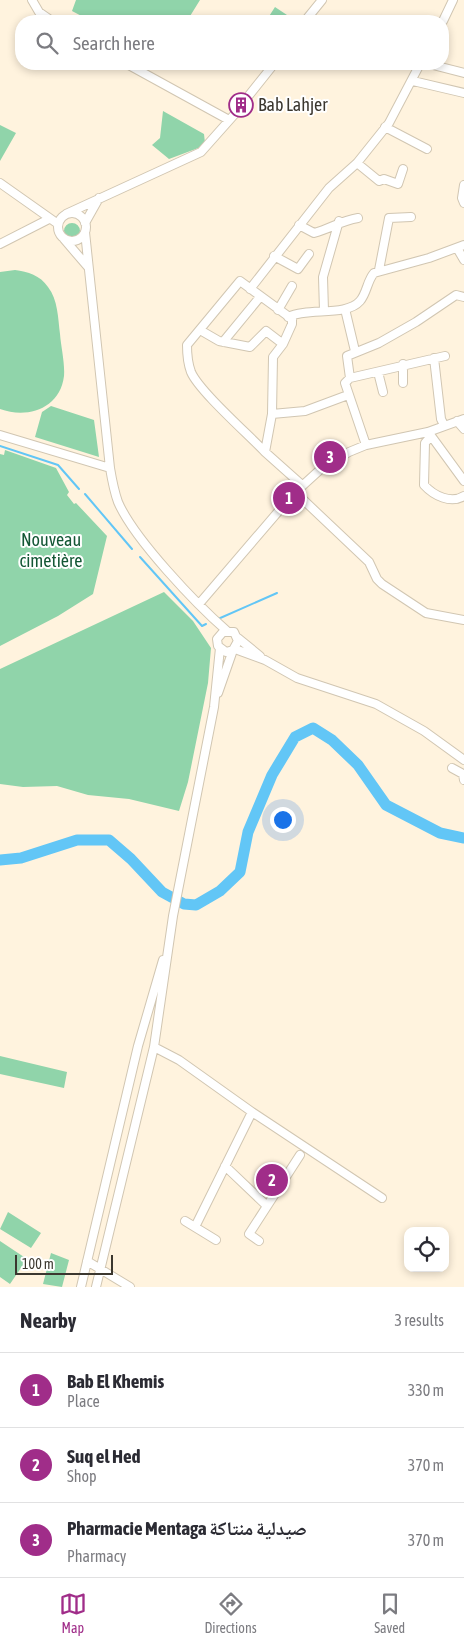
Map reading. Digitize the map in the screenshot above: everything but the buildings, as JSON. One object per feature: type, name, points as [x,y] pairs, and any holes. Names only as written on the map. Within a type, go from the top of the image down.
[{"type":"street","points":[[32,0],[39,12],[43,15]]},
{"type":"street","points":[[310,15],[322,0]]},
{"type":"street","points":[[445,15],[454,0]]},
{"type":"street","points":[[449,69],[464,73]]},
{"type":"street","points":[[139,70],[229,120]]},
{"type":"street","points":[[88,267],[59,234],[58,224],[66,214],[201,152],[269,70]]},
{"type":"street","points":[[250,289],[329,188],[357,163],[385,127],[417,70]]},
{"type":"street","points":[[413,80],[464,93]]},
{"type":"street","points":[[385,127],[427,149]]},
{"type":"street","points":[[357,163],[379,182],[384,179],[398,184],[404,169]]},
{"type":"street","points":[[0,183],[58,224]]},
{"type":"street","points":[[464,185],[464,203]]},
{"type":"street","points":[[99,198],[85,223],[85,232],[110,468],[114,488],[125,516],[144,541],[209,615],[227,631],[234,632],[238,638],[265,660],[298,678],[376,704],[424,731],[464,760]]},
{"type":"street","points":[[66,214],[78,214],[85,223]]},
{"type":"street","points":[[379,270],[389,218],[411,217]]},
{"type":"street","points":[[299,225],[314,233],[329,229],[339,221],[358,218]]},
{"type":"street","points":[[0,244],[49,219]]},
{"type":"street","points":[[324,311],[324,277],[339,221]]},
{"type":"street","points":[[62,238],[77,240],[85,232]]},
{"type":"street","points":[[288,317],[299,312],[345,309],[360,302],[371,277],[379,270],[461,246],[464,260]]},
{"type":"street","points":[[274,256],[298,269],[309,254]]},
{"type":"street","points":[[265,452],[272,414],[273,358],[283,344],[292,324],[292,319],[240,281],[187,347],[192,372],[208,394],[265,452],[302,485]]},
{"type":"street","points":[[278,310],[292,286]]},
{"type":"street","points":[[350,378],[346,356],[379,343],[416,322],[456,295],[464,297]]},
{"type":"street","points":[[223,342],[260,297]]},
{"type":"street","points":[[345,309],[355,351]]},
{"type":"street","points":[[200,330],[223,342],[251,347],[266,330],[283,344]]},
{"type":"street","points":[[366,445],[345,383],[350,378],[403,364],[445,356]]},
{"type":"street","points":[[434,358],[441,418],[444,425]]},
{"type":"street","points":[[403,364],[403,383]]},
{"type":"street","points":[[378,372],[383,392]]},
{"type":"street","points":[[272,414],[305,411],[348,395]]},
{"type":"street","points":[[199,604],[291,496],[323,467],[366,445],[429,434],[444,425],[460,420],[464,429]]},
{"type":"street","points":[[429,434],[464,481]]},
{"type":"street","points":[[429,434],[425,443],[424,485],[430,491],[450,500],[464,496]]},
{"type":"street","points":[[0,435],[110,468]]},
{"type":"street","points":[[291,496],[369,562],[376,579],[382,584],[426,613],[464,620]]},
{"type":"street","points":[[96,1287],[154,1047],[172,916],[214,707],[220,648],[218,637],[209,615]]},
{"type":"street","points":[[218,637],[227,631]]},
{"type":"street","points":[[214,707],[238,638]]},
{"type":"street","points":[[220,648],[226,652],[234,650],[265,660]]},
{"type":"street","points":[[452,768],[462,774],[464,780]]},
{"type":"street","points":[[81,1287],[140,1038],[167,949]]},
{"type":"street","points":[[154,1047],[179,1060],[252,1112],[382,1198]]},
{"type":"street","points":[[195,1227],[252,1112]]},
{"type":"street","points":[[259,1241],[249,1234],[300,1155]]},
{"type":"street","points":[[225,1166],[267,1206]]},
{"type":"street","points":[[186,1221],[216,1240]]},
{"type":"street","points":[[87,1261],[130,1287]]},
{"type":"green space","points":[[76,0],[200,0],[191,15],[80,15],[72,11]]},
{"type":"green space","points":[[275,7],[287,15],[270,15]]},
{"type":"green space","points":[[163,111],[204,134],[205,143],[201,147],[169,159],[152,145],[160,138]]},
{"type":"green space","points":[[0,125],[16,133],[0,161]]},
{"type":"green space","points":[[69,223],[75,223],[80,228],[78,237],[69,239],[64,234],[64,228]]},
{"type":"green space","points":[[15,270],[37,277],[45,283],[54,298],[64,371],[61,387],[49,404],[41,409],[21,413],[0,409],[0,272]]},
{"type":"green space","points":[[51,406],[94,420],[99,457],[35,437],[42,412]]},
{"type":"green space","name":"Nouveau cimetière","points":[[5,450],[56,468],[69,492],[67,495],[107,536],[93,594],[58,616],[0,646],[0,454],[4,455]]},
{"type":"green space","points":[[164,592],[193,621],[211,648],[208,683],[188,782],[179,811],[129,799],[88,795],[57,786],[23,787],[0,784],[0,669]]},
{"type":"green space","points":[[0,1056],[67,1072],[64,1088],[0,1074]]},
{"type":"green space","points":[[8,1212],[41,1233],[31,1248],[0,1229]]},
{"type":"green space","points":[[0,1241],[27,1259],[10,1284],[0,1277]]},
{"type":"green space","points":[[51,1253],[69,1260],[62,1287],[43,1284]]},
{"type":"waterway","points":[[0,446],[58,465],[79,489]]},
{"type":"waterway","points":[[85,494],[132,549]]},
{"type":"waterway","points":[[140,557],[202,626],[206,624]]},
{"type":"waterway","points":[[218,619],[277,593]]},
{"type":"waterway","points":[[0,860],[21,858],[77,840],[109,840],[131,859],[162,892],[184,904],[196,905],[220,891],[240,872],[248,832],[272,775],[295,737],[313,728],[332,740],[358,765],[386,805],[440,833],[464,838]]},
{"type":"place","name":"Bab Lahjer","points":[[241,105]]},
{"type":"place","name":"Pharmacie Mentaga صيدلية منتاكة","points":[[330,457]]},
{"type":"place","name":"Bab El Khemis","points":[[289,498]]},
{"type":"place","name":"Suq el Hed","points":[[272,1180]]}]
